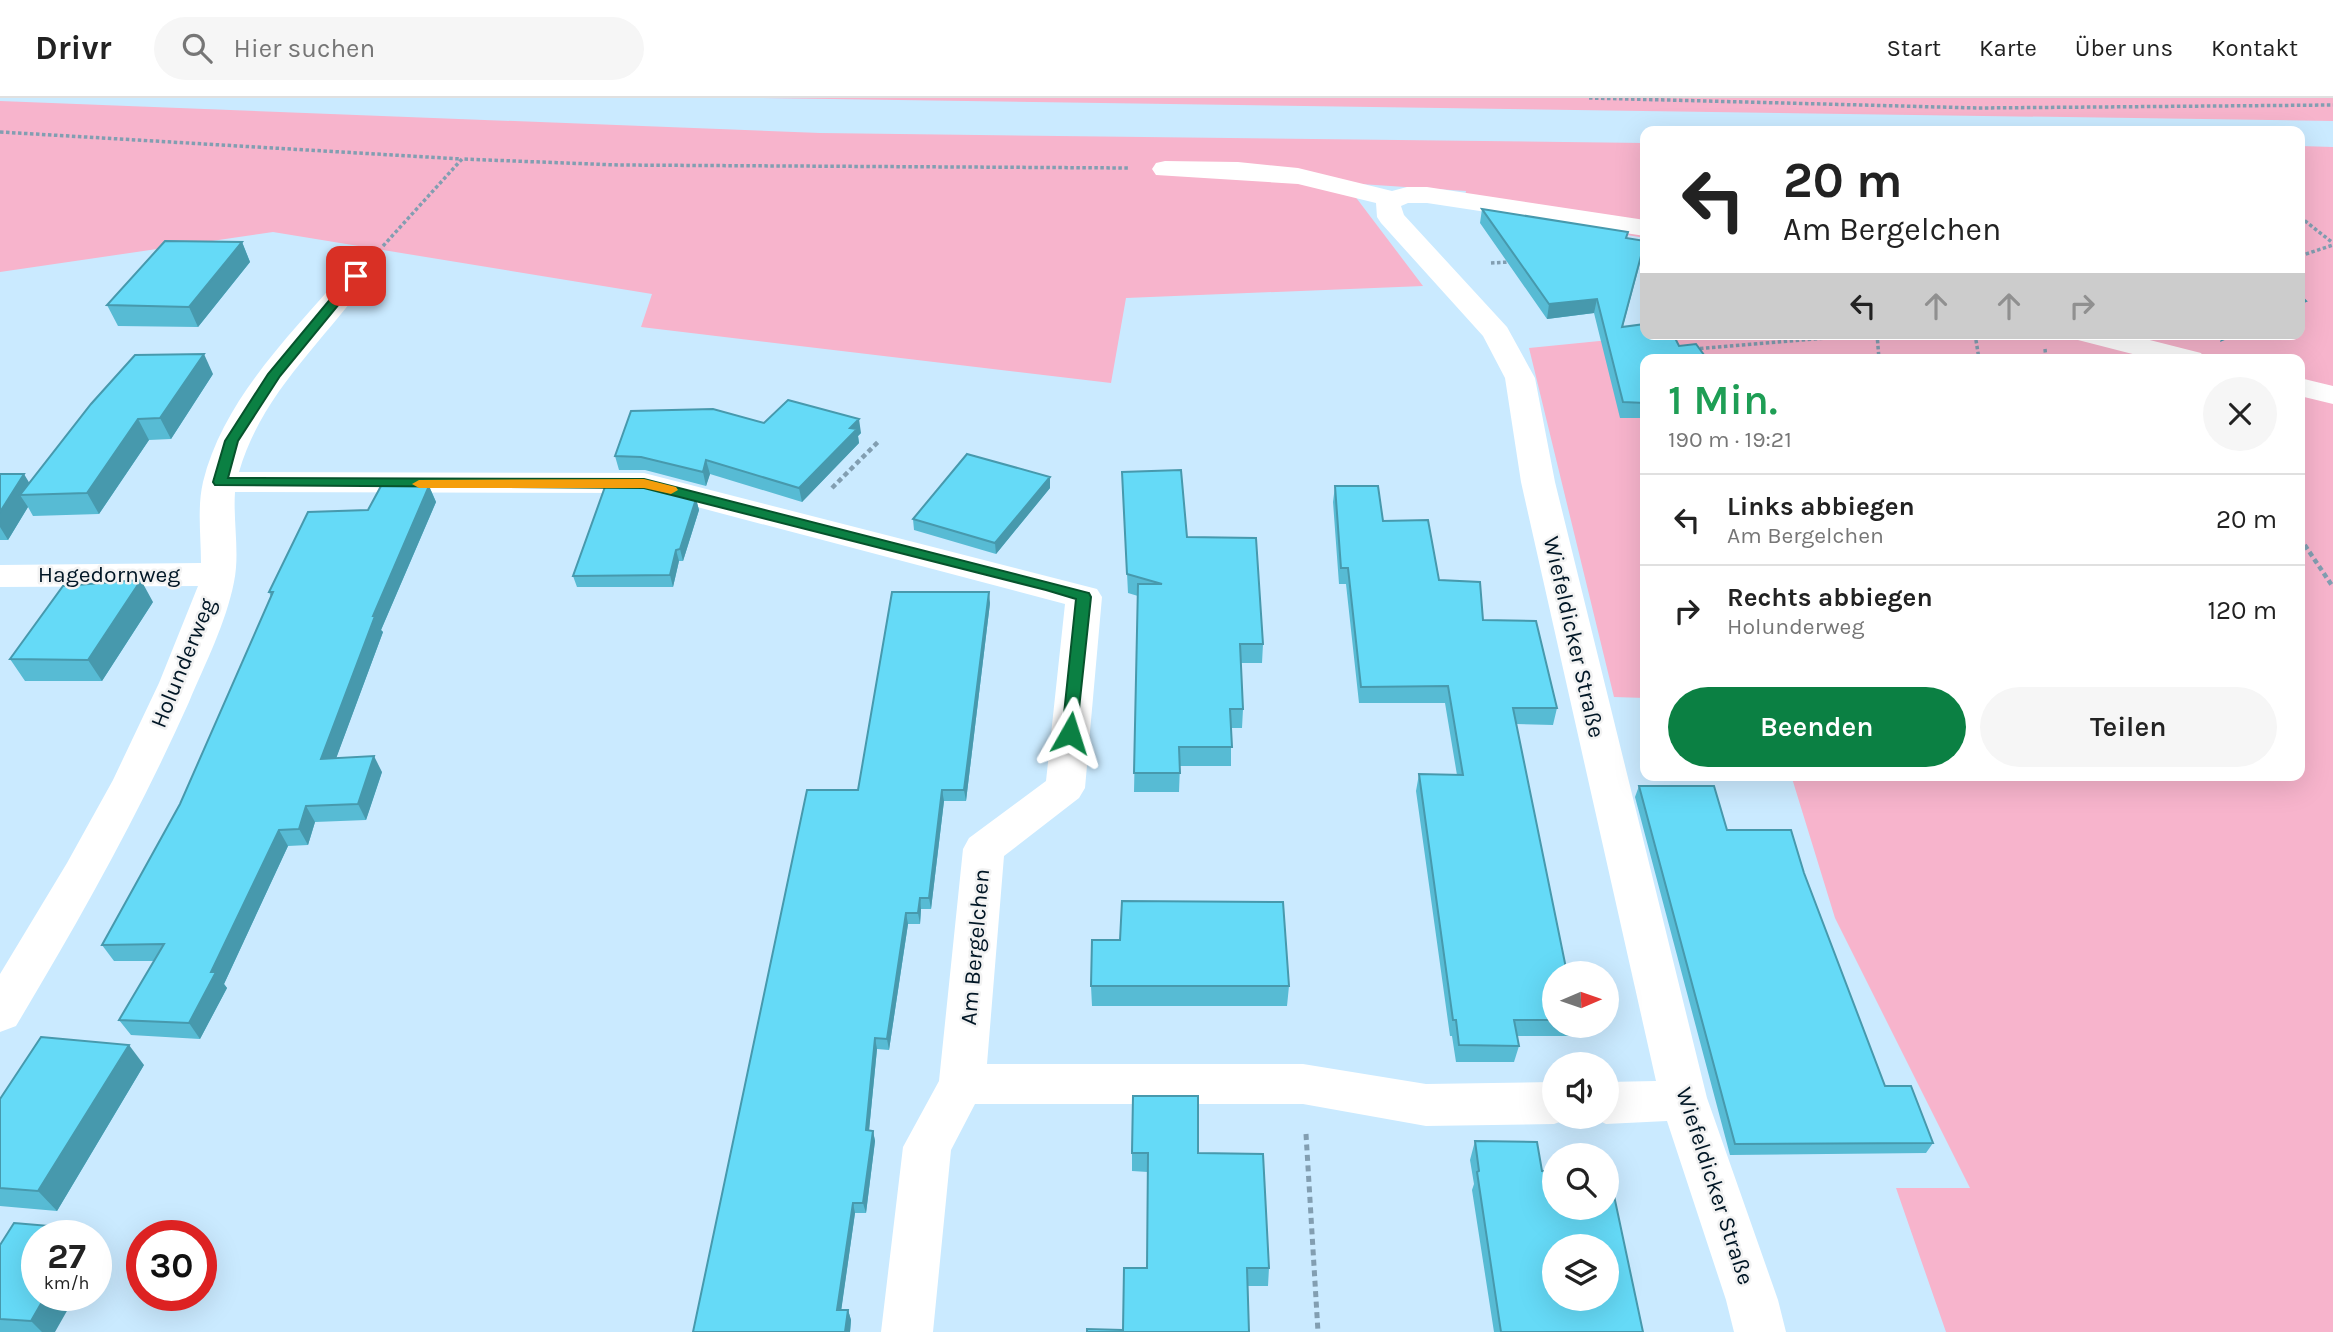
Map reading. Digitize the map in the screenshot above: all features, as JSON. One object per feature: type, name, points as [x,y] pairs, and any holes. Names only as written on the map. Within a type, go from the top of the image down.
[{"type":"street","points":[[1165,169],[1238,170],[1298,176],[1392,199],[1407,195],[1427,195],[1640,227]]},
{"type":"street","name":"Wiefeldicker Straße","points":[[1392,199],[1388,206],[1391,217],[1496,333],[1520,378],[1538,482],[1683,1098],[1752,1300],[1760,1332]]},
{"type":"street","name":"Holunderweg","points":[[0,1013],[105,836],[139,768],[200,631],[218,574],[215,526],[220,482],[232,441],[275,374],[356,276]]},
{"type":"street","points":[[2113,340],[2170,354]]},
{"type":"street","points":[[2305,388],[2333,396]]},
{"type":"street","name":"Am Bergelchen","points":[[220,482],[644,483],[1084,597],[1065,788],[984,849],[962,1084],[927,1147],[907,1332]]},
{"type":"street","name":"Hagedornweg","points":[[0,576],[218,574]]},
{"type":"street","points":[[962,1084],[1303,1084],[1426,1105],[1542,1103]]},
{"type":"street","points":[[1619,1103],[1683,1098]]},
{"type":"path","points":[[1589,98],[1989,108],[2333,106]]},
{"type":"path","points":[[0,132],[462,159],[618,165],[1165,169]]},
{"type":"path","points":[[356,276],[462,159]]},
{"type":"path","points":[[2305,220],[2333,244],[2305,254]]},
{"type":"path","points":[[1442,274],[1478,265],[1517,262]]},
{"type":"path","points":[[1683,349],[1799,340]]},
{"type":"path","points":[[797,524],[879,441]]},
{"type":"path","points":[[2305,546],[2333,587]]},
{"type":"path","points":[[2305,553],[2309,553]]},
{"type":"path","points":[[1303,1084],[1318,1332]]},
{"type":"shaded area","points":[[759,98],[2333,98],[2333,121]]},
{"type":"shaded area","points":[[0,101],[820,133],[1640,143],[1640,237],[1463,207],[1466,191],[1345,183],[1423,286],[1126,298],[1111,383],[641,327],[652,294],[273,232],[0,272]]},
{"type":"shaded area","points":[[2305,146],[2333,147],[2333,1332],[1946,1332],[1896,1188],[1970,1188],[1835,918],[1793,781],[2305,781],[2305,354],[1640,354],[1640,698],[1614,697],[1529,348],[1640,337],[1640,340],[2305,340]]},
{"type":"building","points":[[1482,209],[1628,232],[1626,238],[1640,240],[1640,260],[1622,327],[1640,325],[1640,340],[1676,340],[1679,346],[1696,344],[1703,354],[1640,354],[1640,403],[1623,402],[1597,299],[1549,304]]},
{"type":"building","points":[[165,241],[242,242],[189,307],[107,305]]},
{"type":"building","points":[[204,354],[160,418],[138,419],[87,493],[20,495],[91,404],[135,355]]},
{"type":"building","points":[[788,400],[859,419],[850,428],[857,429],[799,488],[706,460],[703,472],[641,457],[615,456],[631,411],[713,409],[764,423]]},
{"type":"building","points":[[967,454],[1050,477],[995,543],[913,519]]},
{"type":"building","points":[[1181,470],[1187,537],[1256,538],[1263,644],[1240,644],[1243,709],[1230,709],[1232,747],[1179,747],[1180,773],[1134,773],[1138,584],[1162,584],[1127,574],[1122,472]]},
{"type":"building","points":[[0,474],[24,474],[0,512]]},
{"type":"building","points":[[606,484],[641,485],[696,499],[680,549],[676,550],[670,575],[573,576]]},
{"type":"building","points":[[381,486],[429,486],[373,616],[321,759],[374,756],[358,804],[306,806],[299,829],[279,830],[211,972],[216,972],[189,1023],[119,1020],[164,944],[102,945],[180,804],[273,592],[269,592],[308,512],[368,510]]},
{"type":"building","points":[[1335,486],[1378,486],[1383,521],[1428,520],[1439,580],[1480,582],[1483,620],[1536,621],[1557,708],[1513,708],[1565,961],[1542,961],[1542,1020],[1514,1020],[1519,1046],[1459,1045],[1456,1020],[1453,1020],[1419,774],[1463,775],[1448,686],[1361,687],[1348,568],[1341,568]]},
{"type":"building","points":[[141,580],[88,660],[10,659],[63,586]]},
{"type":"building","points":[[892,592],[989,592],[964,790],[942,790],[929,898],[920,898],[918,913],[906,913],[887,1039],[875,1038],[866,1130],[873,1131],[863,1203],[853,1203],[837,1310],[848,1310],[845,1332],[693,1332],[807,790],[858,790]]},
{"type":"building","points":[[1639,786],[1714,786],[1727,830],[1791,830],[1804,873],[1885,1086],[1911,1086],[1933,1143],[1735,1144]]},
{"type":"building","points":[[1122,901],[1283,902],[1289,986],[1091,986],[1092,940],[1120,940]]},
{"type":"building","points":[[41,1037],[129,1045],[38,1191],[0,1188],[0,1099]]},
{"type":"building","points":[[1133,1096],[1198,1096],[1198,1153],[1263,1154],[1269,1268],[1247,1268],[1249,1332],[1087,1332],[1087,1329],[1123,1330],[1124,1268],[1147,1268],[1148,1153],[1132,1153]]},
{"type":"building","points":[[1475,1141],[1537,1142],[1542,1171],[1542,1220],[1619,1219],[1643,1332],[1501,1332],[1477,1172]]},
{"type":"building","points":[[14,1223],[21,1224],[21,1311],[37,1311],[31,1321],[0,1319],[0,1245]]},
{"type":"slow traffic","points":[[419,484],[644,483],[671,490]]},
{"type":"route","points":[[356,276],[275,374],[232,441],[220,482],[497,485],[644,483],[1049,586],[1084,597],[1070,733]]}]
